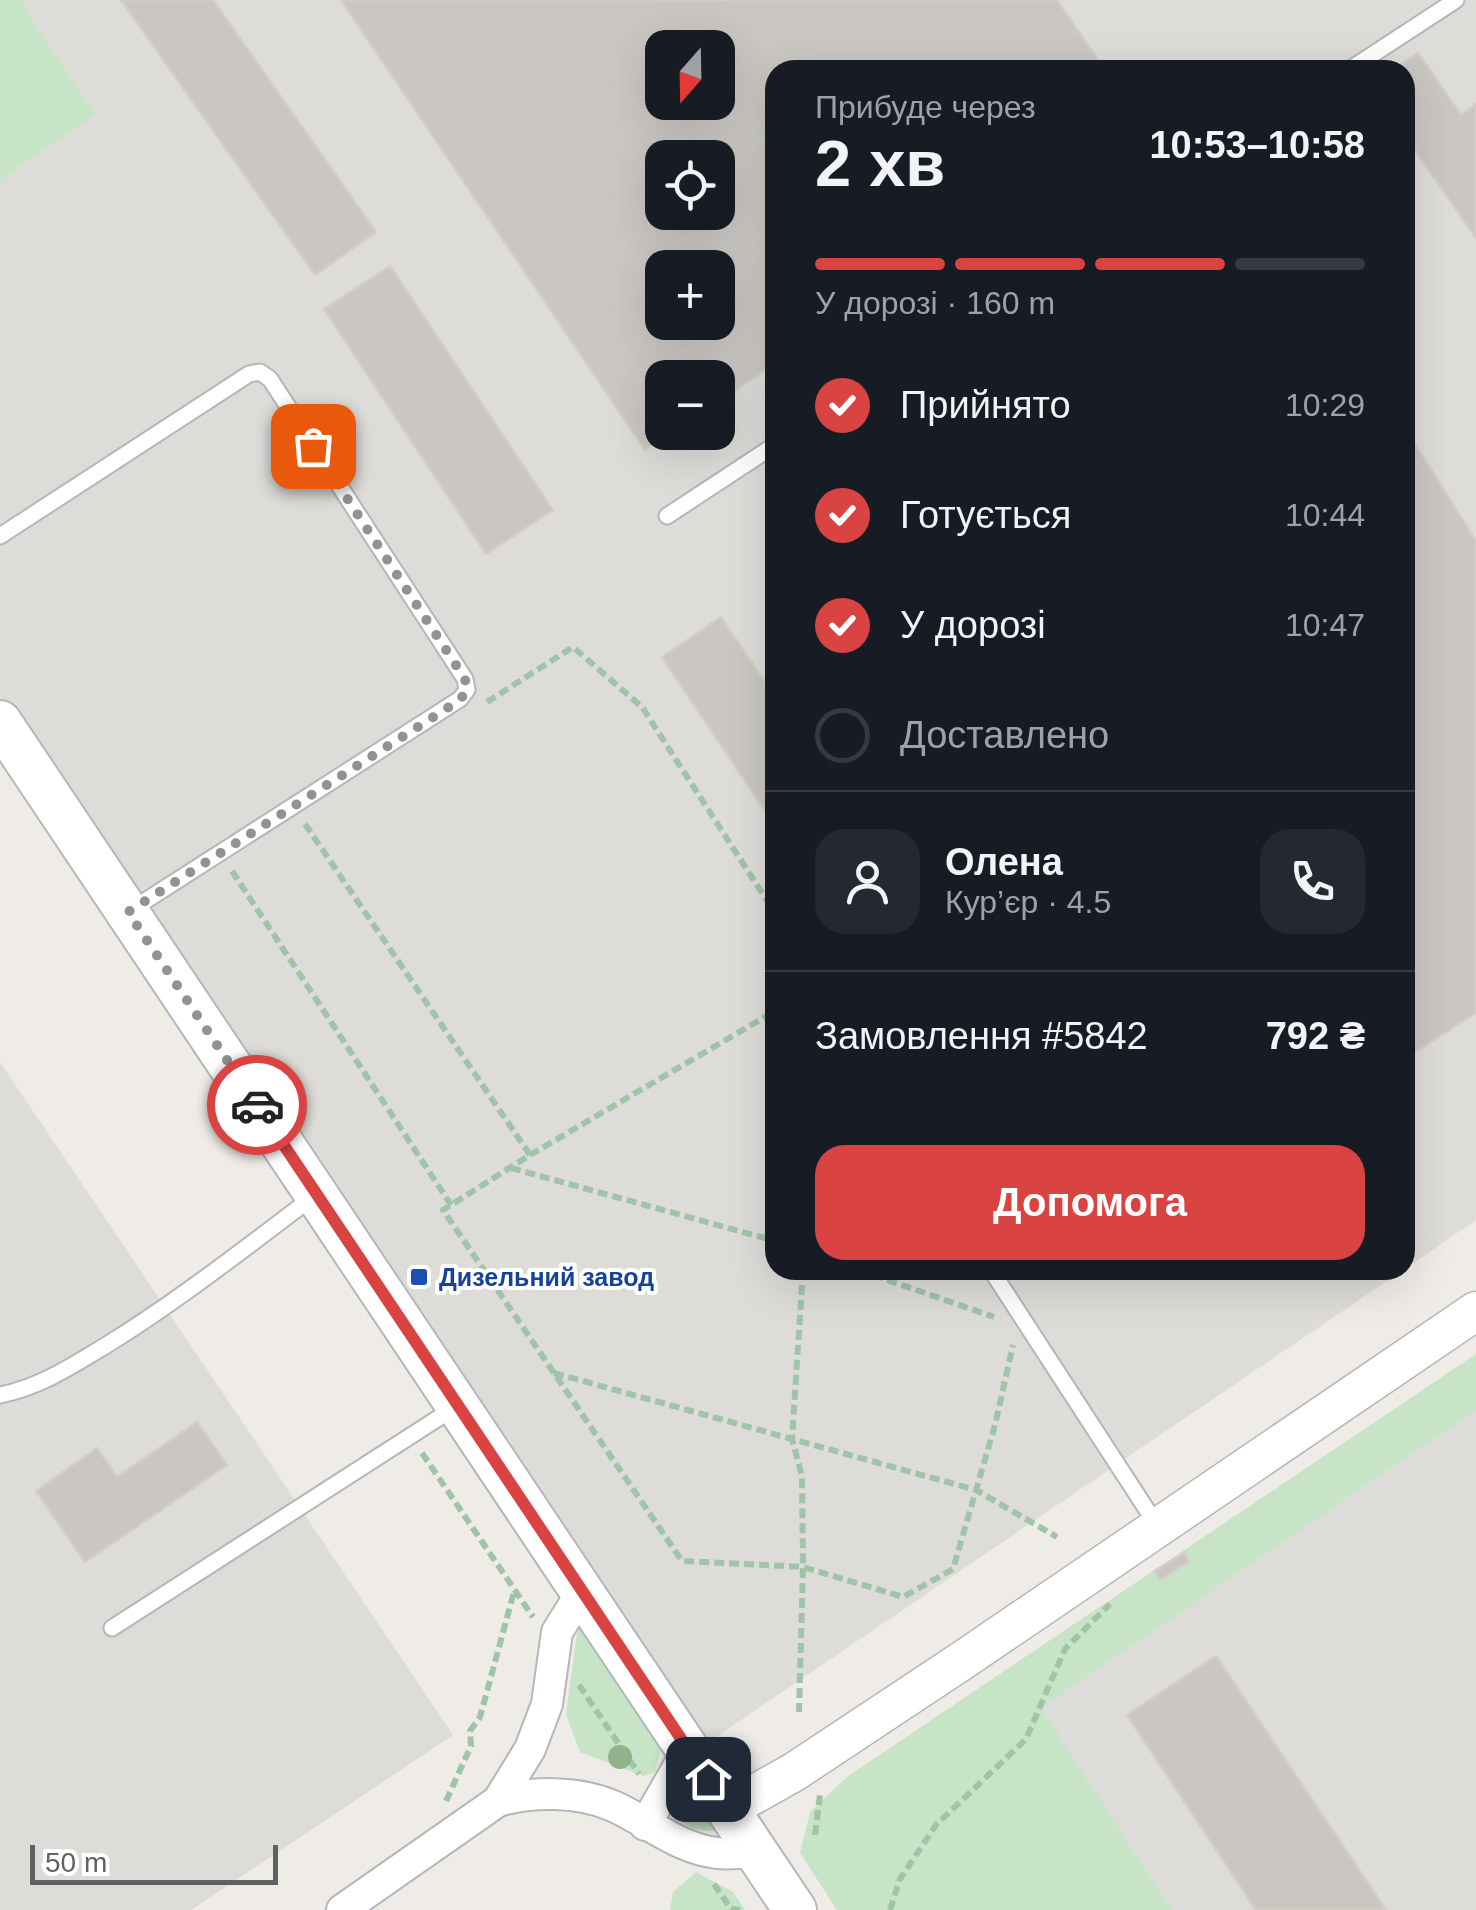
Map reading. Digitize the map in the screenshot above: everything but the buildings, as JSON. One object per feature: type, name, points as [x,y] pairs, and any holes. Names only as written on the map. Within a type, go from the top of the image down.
[{"type":"main road","points":[[0,722],[796,1910]]},
{"type":"street","points":[[728,1808],[794,1772],[1476,1310]]},
{"type":"street","points":[[498,1802],[530,1750],[546,1704],[557,1632],[582,1592]]},
{"type":"street","points":[[645,1825],[688,1750]]},
{"type":"street","points":[[342,1910],[498,1802],[516,1796],[544,1794],[610,1804],[684,1845],[720,1854],[756,1852]]},
{"type":"lane","points":[[1364,60],[1456,0]]},
{"type":"lane","points":[[0,536],[249,374],[260,372],[270,379],[465,679],[467,690],[460,700],[128,912]]},
{"type":"lane","points":[[667,516],[765,452]]},
{"type":"lane","points":[[0,1396],[21,1391],[68,1368],[165,1308],[317,1194]]},
{"type":"lane","points":[[998,1280],[1158,1527]]},
{"type":"lane","points":[[112,1628],[458,1406]]},
{"type":"path","points":[[478,708],[574,647],[642,707],[765,898]]},
{"type":"path","points":[[293,807],[530,1155]]},
{"type":"path","points":[[220,853],[451,1205]]},
{"type":"path","points":[[765,1017],[442,1210],[682,1561],[803,1566],[903,1598],[953,1570],[1020,1314],[989,1318],[886,1280]]},
{"type":"path","points":[[510,1168],[765,1237]]},
{"type":"path","points":[[799,1712],[802,1476],[792,1439],[802,1280]]},
{"type":"path","points":[[554,1373],[976,1490],[1057,1537]]},
{"type":"path","points":[[424,1852],[470,1746],[470,1731],[480,1718],[514,1590]]},
{"type":"path","points":[[890,1910],[900,1880],[936,1825],[1026,1739],[1065,1648],[1123,1591]]},
{"type":"shaded area","points":[[25,0],[1476,0],[1476,1220],[1415,1262],[1415,60],[765,60],[765,1280],[1388,1280],[691,1754],[0,722],[0,181],[96,114],[20,2]]},
{"type":"shaded area","points":[[0,1062],[453,1735],[191,1910],[0,1910]]},
{"type":"shaded area","points":[[1476,1410],[1476,1910],[1172,1910],[1040,1708]]},
{"type":"green space","points":[[0,0],[25,0],[21,3],[96,114],[0,181]]},
{"type":"green space","points":[[1476,1354],[1476,1410],[1041,1708],[1172,1910],[837,1910],[800,1853],[810,1812],[848,1776]]},
{"type":"green space","points":[[580,1610],[665,1732],[655,1772],[643,1776],[580,1752],[566,1715]]},
{"type":"green space","points":[[696,1794],[727,1830],[693,1829],[681,1820],[671,1804],[683,1795]]},
{"type":"green space","points":[[696,1872],[733,1892],[745,1910],[670,1910],[673,1892]]},
{"type":"way so far","points":[[257,1105],[128,912],[460,700],[467,690],[465,679],[313,446]]},
{"type":"place","name":"Дизельний завод","points":[[419,1277]]},
{"type":"route","points":[[257,1105],[708,1779]]}]
